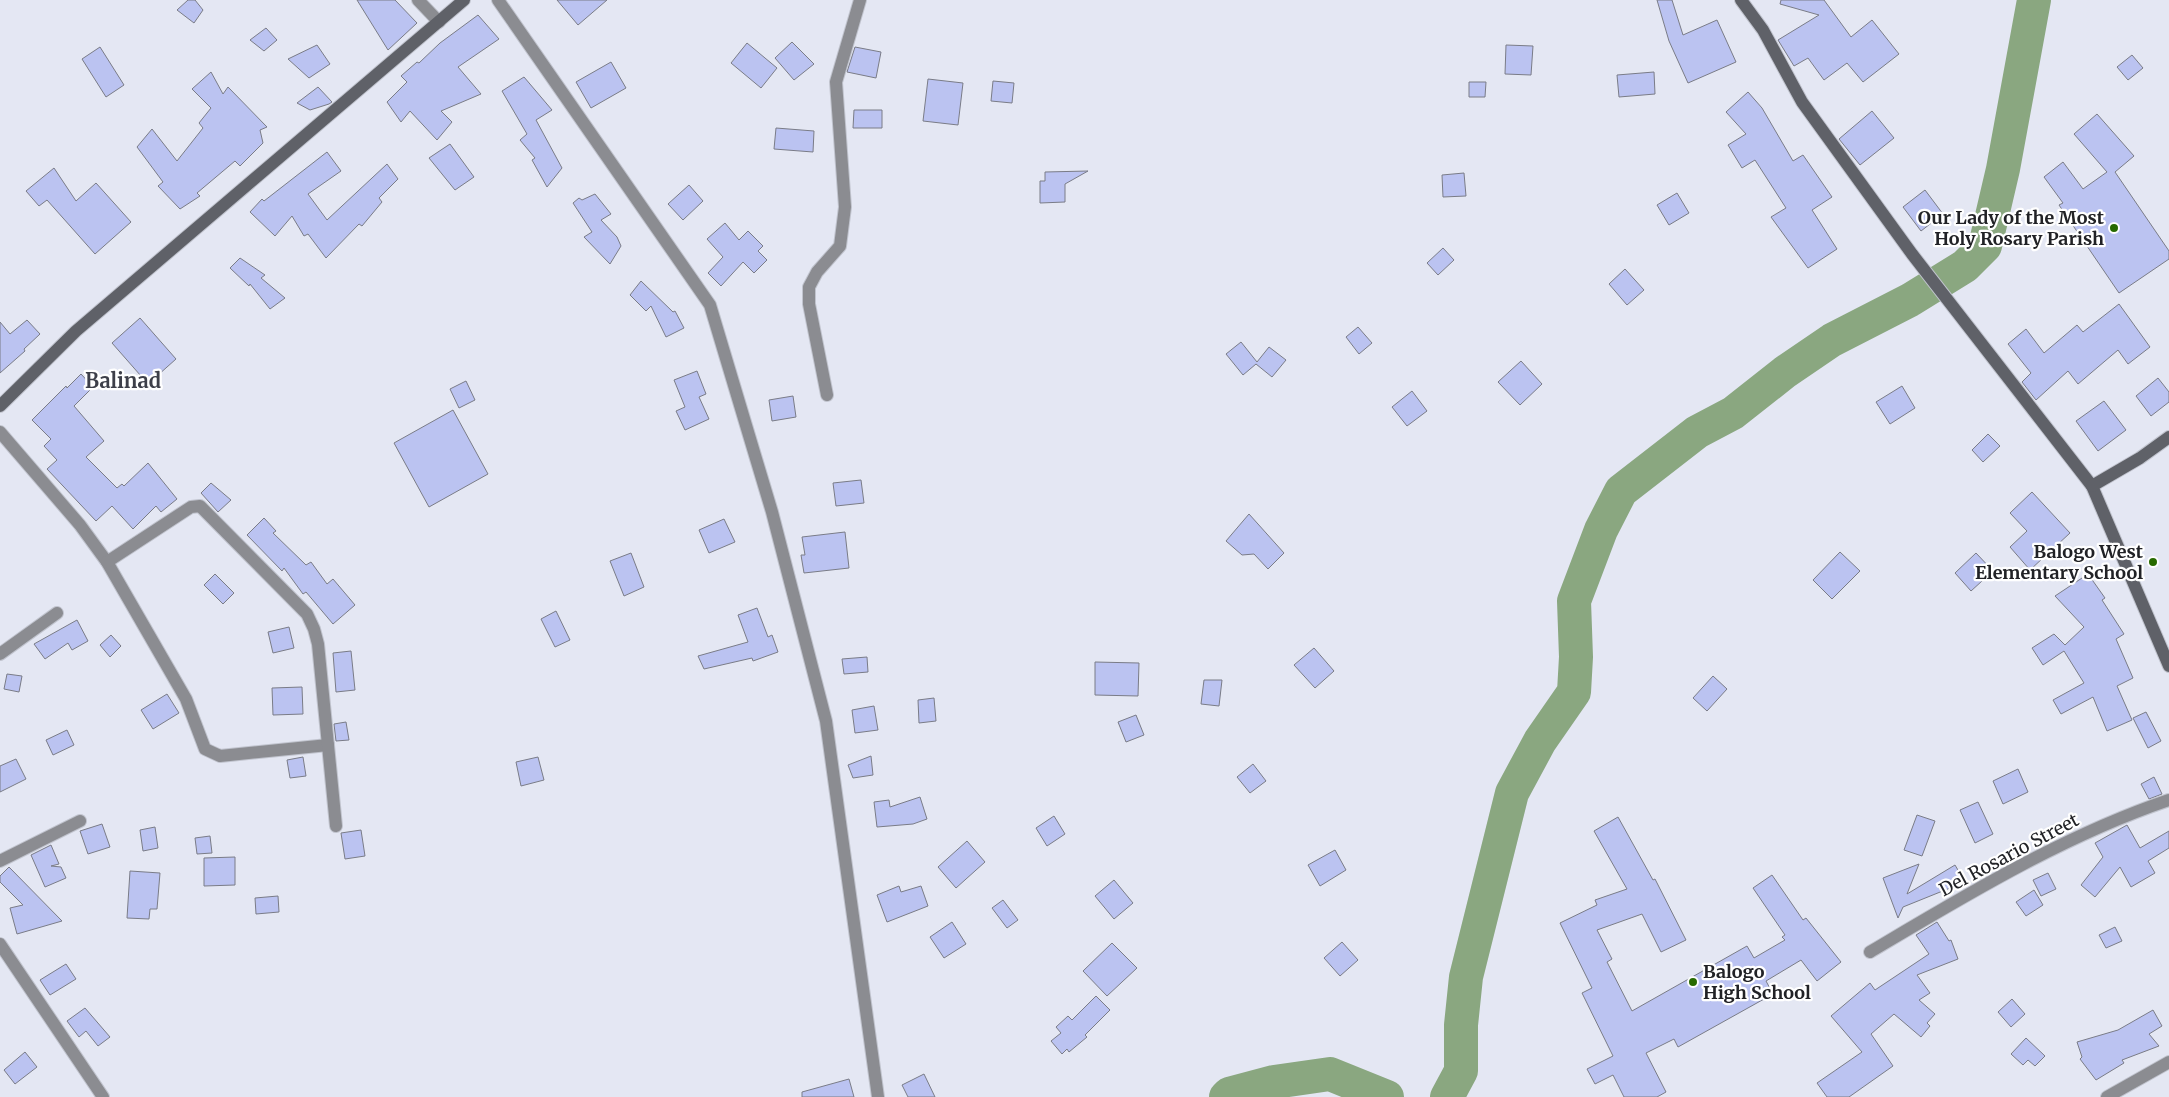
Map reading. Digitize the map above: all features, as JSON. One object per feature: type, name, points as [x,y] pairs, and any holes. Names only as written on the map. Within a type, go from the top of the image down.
[{"type":"main road","points":[[0,406],[76,331],[464,0]]},
{"type":"main road","points":[[1741,0],[1763,30],[1802,102],[1912,254],[2026,404],[2092,486],[2169,666]]},
{"type":"main road","points":[[2092,486],[2140,458],[2169,437]]},
{"type":"street","points":[[418,0],[438,22]]},
{"type":"street","points":[[498,0],[710,306],[772,512],[826,721],[878,1097]]},
{"type":"street","points":[[827,395],[809,304],[810,287],[817,272],[840,246],[845,208],[836,82],[860,0]]},
{"type":"street","points":[[0,432],[80,525],[107,562],[186,699],[205,750],[220,756],[328,745]]},
{"type":"street","points":[[107,562],[191,507],[200,506],[307,614],[318,644],[336,826]]},
{"type":"street","points":[[0,654],[57,613]]},
{"type":"street","name":"Del Rosario Street","points":[[1870,952],[2017,868],[2094,830],[2169,800]]},
{"type":"street","points":[[0,861],[80,821]]},
{"type":"street","points":[[0,944],[103,1097]]},
{"type":"street","points":[[2107,1097],[2169,1062]]},
{"type":"building","points":[[188,0],[195,0],[203,10],[194,23],[177,10]]},
{"type":"building","points":[[357,0],[395,0],[417,23],[388,50]]},
{"type":"building","points":[[557,0],[607,0],[578,25]]},
{"type":"building","points":[[1657,0],[1672,0],[1683,35],[1717,20],[1736,62],[1688,83],[1669,41]]},
{"type":"building","points":[[1781,0],[1824,0],[1851,37],[1872,20],[1899,54],[1863,82],[1847,63],[1824,80],[1808,58],[1794,66],[1778,40],[1819,15],[1780,4]]},
{"type":"building","points":[[478,15],[499,39],[458,67],[481,94],[441,111],[452,122],[437,140],[410,111],[401,122],[387,102],[407,82],[401,76],[417,62],[419,63],[440,43]]},
{"type":"building","points":[[266,28],[277,40],[264,51],[250,40]]},
{"type":"building","points":[[792,42],[814,64],[794,80],[775,58]]},
{"type":"building","points":[[747,43],[777,68],[761,88],[731,63]]},
{"type":"building","points":[[317,45],[330,64],[309,78],[288,59]]},
{"type":"building","points":[[1506,45],[1533,46],[1531,75],[1505,74]]},
{"type":"building","points":[[100,47],[124,85],[106,97],[82,59]]},
{"type":"building","points":[[855,47],[881,52],[876,78],[847,72]]},
{"type":"building","points":[[2132,55],[2143,68],[2128,80],[2117,67]]},
{"type":"building","points":[[611,62],[626,88],[591,108],[576,82]]},
{"type":"building","points":[[211,72],[223,94],[228,87],[267,127],[260,130],[263,143],[240,166],[235,161],[197,193],[200,196],[180,209],[158,186],[163,182],[137,147],[152,129],[177,161],[203,128],[199,123],[211,108],[192,89]]},
{"type":"building","points":[[1654,72],[1655,94],[1619,97],[1617,75]]},
{"type":"building","points":[[524,77],[552,110],[536,120],[562,168],[547,187],[532,160],[535,158],[520,140],[527,134],[502,91]]},
{"type":"building","points":[[928,79],[963,83],[958,125],[923,121]]},
{"type":"building","points":[[993,81],[1014,83],[1012,103],[991,101]]},
{"type":"building","points":[[1469,82],[1486,82],[1485,97],[1469,97]]},
{"type":"building","points":[[318,87],[332,102],[310,110],[297,103]]},
{"type":"building","points":[[1748,92],[1762,108],[1793,161],[1803,155],[1832,197],[1812,210],[1837,249],[1808,268],[1771,217],[1786,208],[1755,160],[1742,168],[1728,145],[1746,134],[1726,112]]},
{"type":"building","points":[[854,110],[882,110],[882,128],[853,128]]},
{"type":"building","points":[[1872,111],[1894,138],[1860,165],[1839,139]]},
{"type":"building","name":"Our Lady of the Most Holy Rosary Parish","points":[[2097,114],[2134,156],[2115,172],[2169,251],[2169,259],[2119,293],[2059,205],[2063,203],[2044,177],[2063,162],[2083,189],[2107,172],[2074,134]]},
{"type":"building","points":[[776,128],[814,131],[813,152],[774,149]]},
{"type":"building","points":[[450,144],[474,177],[455,190],[429,158]]},
{"type":"building","points":[[327,152],[341,171],[308,194],[327,220],[387,164],[398,179],[379,198],[382,202],[362,226],[359,224],[326,258],[308,234],[304,236],[292,216],[275,236],[250,212],[262,199],[264,201]]},
{"type":"building","points":[[54,168],[76,201],[96,183],[131,222],[95,254],[47,200],[39,206],[26,191]]},
{"type":"building","points":[[1088,171],[1065,184],[1065,202],[1040,203],[1040,181],[1045,181],[1045,172]]},
{"type":"building","points":[[1464,173],[1466,196],[1443,197],[1442,175]]},
{"type":"building","points":[[689,185],[703,201],[683,220],[668,204]]},
{"type":"building","points":[[1925,190],[1943,214],[1921,231],[1903,207]]},
{"type":"building","points":[[1677,193],[1689,213],[1669,225],[1657,205]]},
{"type":"building","points":[[595,194],[611,214],[601,220],[617,237],[621,246],[610,264],[584,237],[592,232],[573,203],[579,198],[582,200]]},
{"type":"building","points":[[725,223],[739,240],[748,231],[763,246],[758,251],[767,260],[754,273],[743,262],[721,286],[708,273],[723,257],[707,239]]},
{"type":"building","points":[[1443,248],[1454,260],[1438,275],[1427,263]]},
{"type":"building","points":[[240,258],[265,275],[261,278],[285,298],[270,309],[250,284],[249,286],[230,268]]},
{"type":"building","points":[[1625,269],[1644,290],[1627,305],[1609,284]]},
{"type":"building","points":[[641,281],[673,312],[675,311],[684,328],[666,337],[651,306],[646,311],[630,295]]},
{"type":"building","points":[[2119,304],[2150,347],[2128,364],[2118,350],[2078,384],[2068,371],[2036,400],[2022,382],[2031,373],[2008,344],[2026,329],[2044,353],[2077,325],[2083,332]]},
{"type":"building","points":[[140,318],[176,359],[148,384],[112,343]]},
{"type":"building","points":[[27,320],[40,334],[24,349],[25,351],[0,373],[0,322],[10,334]]},
{"type":"building","points":[[1358,327],[1372,343],[1359,354],[1346,337]]},
{"type":"building","points":[[1241,342],[1257,362],[1269,347],[1286,360],[1272,377],[1256,364],[1243,375],[1226,354]]},
{"type":"building","points":[[1521,361],[1542,384],[1520,405],[1498,382]]},
{"type":"building","points":[[697,371],[706,394],[699,397],[709,419],[685,430],[676,411],[685,407],[674,380]]},
{"type":"building","points":[[81,374],[93,387],[74,406],[104,441],[86,457],[117,488],[122,484],[124,486],[148,463],[177,499],[161,512],[156,506],[133,529],[112,506],[96,521],[47,469],[57,460],[44,446],[51,439],[32,420],[66,386],[67,388]]},
{"type":"building","points":[[2158,378],[2169,392],[2169,402],[2151,416],[2136,396]]},
{"type":"building","points":[[466,381],[475,400],[459,408],[450,389]]},
{"type":"building","points":[[1902,386],[1915,408],[1890,424],[1876,402]]},
{"type":"building","points":[[1412,391],[1427,411],[1407,426],[1392,407]]},
{"type":"building","points":[[793,396],[796,417],[772,421],[769,400]]},
{"type":"building","points":[[2104,401],[2126,430],[2098,451],[2076,421]]},
{"type":"building","points":[[453,410],[488,474],[429,507],[394,443]]},
{"type":"building","points":[[1988,434],[2000,446],[1983,462],[1972,450]]},
{"type":"building","points":[[861,480],[864,503],[836,506],[833,483]]},
{"type":"building","points":[[211,483],[231,500],[218,512],[201,493]]},
{"type":"building","points":[[2032,492],[2070,533],[2030,570],[2010,547],[2027,531],[2010,513]]},
{"type":"building","points":[[1249,514],[1284,553],[1268,569],[1254,554],[1242,555],[1226,541]]},
{"type":"building","points":[[264,518],[276,531],[273,533],[306,565],[311,562],[327,584],[333,579],[355,605],[333,624],[306,592],[303,594],[284,568],[282,571],[247,535]]},
{"type":"building","points":[[724,519],[735,542],[709,553],[699,530]]},
{"type":"building","points":[[845,532],[849,568],[804,573],[801,555],[805,555],[802,537]]},
{"type":"building","points":[[1840,552],[1860,571],[1832,599],[1813,580]]},
{"type":"building","points":[[631,553],[644,587],[624,596],[610,561]]},
{"type":"building","points":[[1976,553],[1993,571],[1971,591],[1955,573]]},
{"type":"building","points":[[215,574],[234,593],[223,604],[204,585]]},
{"type":"building","points":[[2088,574],[2105,598],[2102,600],[2124,634],[2116,639],[2133,678],[2117,686],[2132,720],[2107,731],[2093,697],[2061,714],[2053,700],[2084,683],[2064,651],[2043,665],[2032,648],[2054,634],[2065,645],[2084,627],[2055,596]]},
{"type":"building","points":[[757,608],[768,637],[772,635],[778,652],[753,661],[752,658],[704,669],[698,656],[748,642],[738,615]]},
{"type":"building","points":[[556,611],[570,640],[555,647],[541,619]]},
{"type":"building","points":[[77,620],[88,641],[72,650],[68,643],[45,659],[34,644]]},
{"type":"building","points":[[289,627],[294,648],[273,653],[268,632]]},
{"type":"building","points":[[111,635],[121,646],[110,657],[100,645]]},
{"type":"building","points":[[1314,648],[1334,671],[1315,688],[1294,665]]},
{"type":"building","points":[[351,651],[355,690],[336,692],[333,653]]},
{"type":"building","points":[[867,657],[868,672],[844,674],[842,659]]},
{"type":"building","points":[[1095,662],[1139,663],[1138,696],[1095,695]]},
{"type":"building","points":[[7,674],[22,676],[19,692],[4,689]]},
{"type":"building","points":[[1713,676],[1727,689],[1707,711],[1693,698]]},
{"type":"building","points":[[1204,680],[1222,680],[1219,706],[1201,704]]},
{"type":"building","points":[[302,687],[303,714],[273,715],[272,688]]},
{"type":"building","points":[[167,694],[179,713],[153,729],[141,710]]},
{"type":"building","points":[[934,698],[936,721],[919,723],[918,700]]},
{"type":"building","points":[[874,706],[878,730],[855,733],[852,710]]},
{"type":"building","points":[[2146,712],[2161,741],[2148,748],[2133,718]]},
{"type":"building","points":[[1136,715],[1144,735],[1126,742],[1118,722]]},
{"type":"building","points":[[346,722],[349,740],[336,741],[334,724]]},
{"type":"building","points":[[67,730],[74,745],[53,755],[46,740]]},
{"type":"building","points":[[871,756],[873,775],[853,778],[848,765]]},
{"type":"building","points":[[303,757],[306,776],[290,778],[287,760]]},
{"type":"building","points":[[538,757],[544,780],[521,786],[516,762]]},
{"type":"building","points":[[16,759],[26,779],[0,792],[0,766]]},
{"type":"building","points":[[1253,764],[1266,781],[1250,793],[1237,777]]},
{"type":"building","points":[[2018,769],[2028,792],[2003,804],[1993,781]]},
{"type":"building","points":[[2154,777],[2162,794],[2149,799],[2141,784]]},
{"type":"building","points":[[920,797],[927,819],[913,824],[877,827],[874,802],[889,800],[890,807]]},
{"type":"building","points":[[1978,802],[1993,834],[1975,843],[1960,810]]},
{"type":"building","points":[[1917,815],[1935,821],[1922,856],[1904,850]]},
{"type":"building","points":[[1054,816],[1065,834],[1047,846],[1036,828]]},
{"type":"building","points":[[1618,817],[1653,880],[1655,879],[1686,940],[1661,952],[1642,914],[1597,930],[1612,959],[1607,962],[1632,1011],[1747,946],[1754,958],[1785,940],[1782,937],[1785,935],[1753,888],[1772,875],[1803,920],[1806,918],[1841,962],[1817,981],[1801,960],[1766,981],[1773,994],[1678,1047],[1674,1039],[1646,1053],[1666,1092],[1657,1097],[1624,1097],[1613,1075],[1595,1084],[1587,1069],[1613,1056],[1582,993],[1592,988],[1560,923],[1597,905],[1595,900],[1627,889],[1594,831]]},
{"type":"building","points":[[102,824],[110,847],[88,854],[80,831]]},
{"type":"building","points":[[2127,825],[2140,848],[2169,831],[2169,848],[2148,861],[2155,873],[2131,887],[2120,867],[2095,897],[2081,885],[2103,857],[2095,843]]},
{"type":"building","points":[[155,827],[158,848],[143,851],[140,830]]},
{"type":"building","points":[[361,830],[365,856],[345,859],[341,833]]},
{"type":"building","points":[[210,836],[212,853],[197,854],[195,838]]},
{"type":"building","points":[[967,841],[985,862],[956,888],[938,867]]},
{"type":"building","points":[[51,845],[59,864],[51,866],[61,867],[66,878],[45,887],[31,855]]},
{"type":"building","points":[[1335,850],[1346,870],[1320,886],[1308,865]]},
{"type":"building","points":[[235,857],[235,885],[204,886],[204,858]]},
{"type":"building","points":[[1919,864],[1907,894],[1955,865],[1965,882],[1903,907],[1898,918],[1883,878]]},
{"type":"building","points":[[9,867],[62,921],[17,934],[10,908],[23,905],[0,882],[0,876]]},
{"type":"building","points":[[130,871],[160,873],[157,909],[150,909],[149,919],[127,918]]},
{"type":"building","points":[[2048,873],[2056,889],[2041,896],[2033,880]]},
{"type":"building","points":[[1114,880],[1133,903],[1114,919],[1095,896]]},
{"type":"building","points":[[899,886],[901,892],[921,886],[928,906],[887,922],[877,895]]},
{"type":"building","points":[[2034,890],[2043,905],[2026,916],[2016,902]]},
{"type":"building","points":[[278,896],[279,912],[256,914],[255,898]]},
{"type":"building","points":[[1003,900],[1018,920],[1007,928],[992,908]]},
{"type":"building","points":[[952,922],[966,944],[944,958],[930,937]]},
{"type":"building","points":[[1937,922],[1949,941],[1951,940],[1958,959],[1917,975],[1930,993],[1919,1000],[1935,1014],[1927,1023],[1930,1026],[1921,1037],[1894,1014],[1871,1034],[1893,1066],[1849,1097],[1827,1097],[1817,1083],[1862,1052],[1831,1016],[1870,983],[1875,990],[1929,954],[1916,935]]},
{"type":"building","points":[[2115,927],[2122,941],[2106,948],[2099,935]]},
{"type":"building","points":[[1342,942],[1358,960],[1340,976],[1324,958]]},
{"type":"building","points":[[1112,943],[1137,968],[1107,996],[1083,971]]},
{"type":"building","points":[[66,964],[76,979],[50,995],[40,980]]},
{"type":"building","points":[[1096,996],[1110,1010],[1085,1035],[1087,1037],[1069,1052],[1067,1049],[1062,1054],[1051,1041],[1061,1033],[1056,1027],[1068,1016],[1072,1020]]},
{"type":"building","points":[[2012,999],[2025,1014],[2011,1027],[1998,1012]]},
{"type":"building","points":[[85,1008],[110,1037],[98,1046],[86,1031],[79,1037],[67,1021]]},
{"type":"building","points":[[2153,1010],[2162,1026],[2149,1034],[2159,1046],[2122,1060],[2124,1063],[2096,1080],[2080,1059],[2082,1057],[2077,1042],[2118,1030]]},
{"type":"building","points":[[2026,1038],[2045,1056],[2035,1066],[2028,1060],[2023,1065],[2011,1054]]},
{"type":"building","points":[[25,1052],[37,1067],[15,1084],[4,1070]]},
{"type":"building","points":[[924,1074],[935,1097],[908,1097],[902,1085]]},
{"type":"building","points":[[849,1079],[854,1097],[802,1097],[802,1092]]},
{"type":"waterway","points":[[1447,1097],[1461,1071],[1461,1025],[1466,977],[1512,793],[1540,741],[1574,692],[1576,657],[1574,601],[1601,530],[1621,491],[1697,432],[1733,413],[1785,372],[1832,340],[1910,300],[1965,266],[1985,246],[2003,169],[2034,0]]},
{"type":"waterway","points":[[1226,1097],[1229,1094],[1274,1082],[1330,1074],[1387,1097]]},
{"type":"place","name":"Our Lady of the Most Holy Rosary Parish","points":[[2114,228]]},
{"type":"place","name":"Balogo West Elementary School","points":[[2153,562]]},
{"type":"place","name":"Balogo High School","points":[[1693,982]]},
{"type":"district","name":"Balinad","points":[[123,381]]}]
